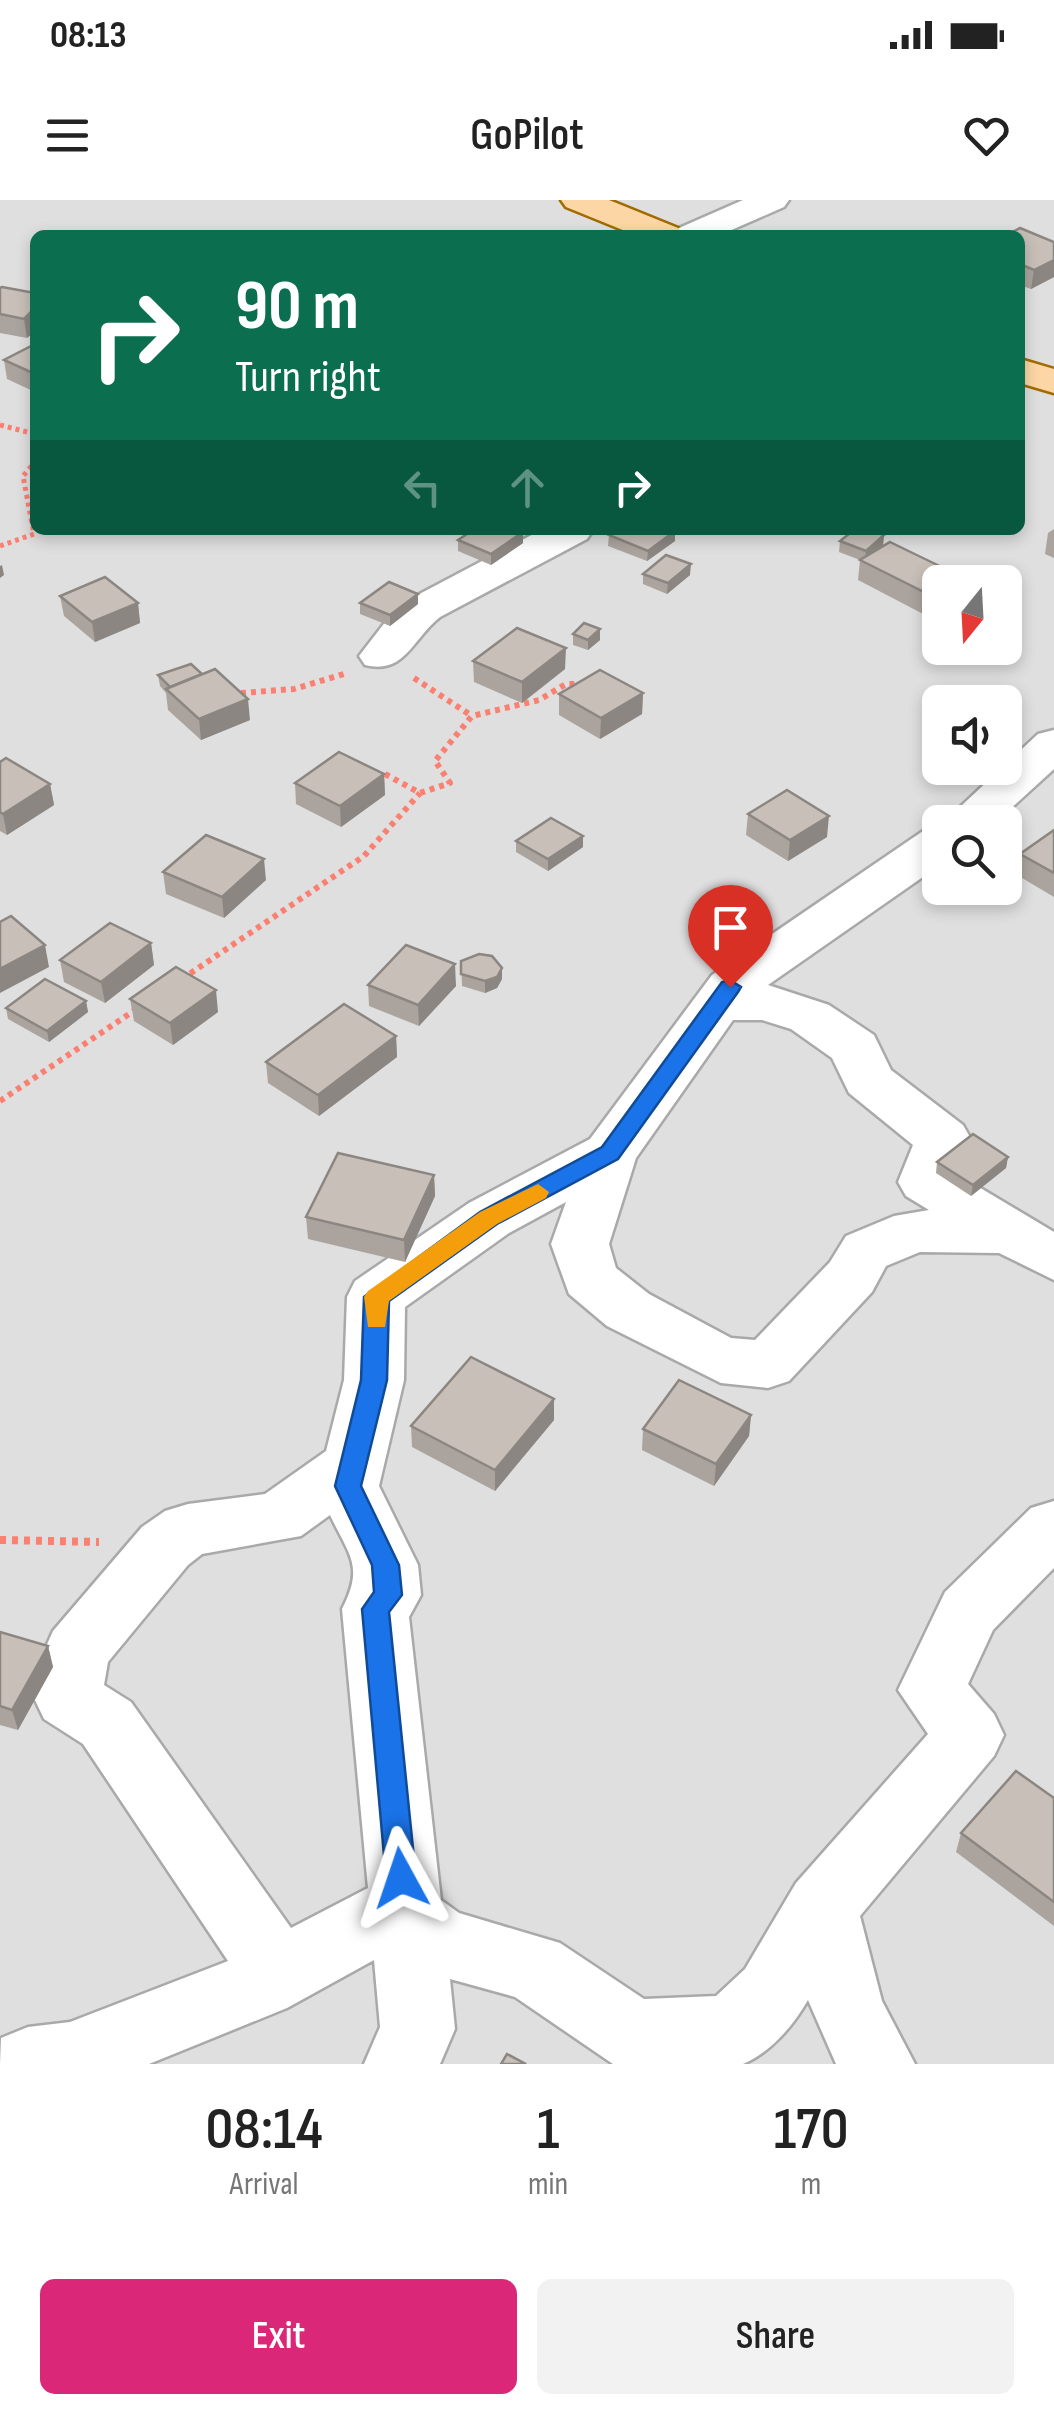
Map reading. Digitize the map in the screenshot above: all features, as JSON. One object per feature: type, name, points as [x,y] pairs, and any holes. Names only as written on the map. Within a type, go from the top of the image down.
[{"type":"main road","points":[[578,200],[644,230]]},
{"type":"main road","points":[[1025,372],[1054,382]]},
{"type":"street","points":[[703,230],[772,200]]},
{"type":"street","points":[[380,656],[408,620],[425,608],[563,535]]},
{"type":"street","points":[[987,805],[1054,744]]},
{"type":"street","points":[[922,854],[730,987],[610,1153],[580,1244],[590,1279],[628,1310],[721,1360],[768,1365],[851,1278],[866,1252],[914,1231],[1030,1246]]},
{"type":"street","points":[[718,1004],[765,1002],[810,1017],[855,1048],[868,1080],[943,1139],[926,1182],[1030,1246]]},
{"type":"street","points":[[402,2064],[418,2029],[376,1609],[388,1595],[386,1565],[348,1486],[374,1380],[376,1297],[489,1218],[610,1153]]},
{"type":"street","points":[[279,1973],[106,1724],[68,1698],[77,1652],[165,1546],[188,1530],[279,1518],[350,1467]]},
{"type":"street","points":[[28,2064],[70,2058],[279,1973],[396,1910],[440,1942],[534,1968],[634,2036],[732,2032],[771,1994],[822,1907],[970,1735],[932,1690],[968,1612],[1054,1527]]},
{"type":"street","points":[[822,1907],[848,2012],[877,2064]]},
{"type":"path","points":[[0,425],[30,433]]},
{"type":"path","points":[[30,467],[22,476],[30,515]]},
{"type":"path","points":[[0,546],[31,535]]},
{"type":"path","points":[[240,693],[294,688],[354,670],[380,656],[472,716]]},
{"type":"path","points":[[166,989],[364,856],[420,793],[450,783],[435,761],[472,716],[539,700],[566,684],[582,684]]},
{"type":"path","points":[[385,774],[420,793]]},
{"type":"path","points":[[0,1101],[150,1000]]},
{"type":"path","points":[[0,1540],[103,1542]]},
{"type":"shaded area","points":[[0,200],[1054,200],[1054,2064],[0,2064]]},
{"type":"building","points":[[1025,230],[1054,242],[1054,260],[1034,270],[1025,266]]},
{"type":"building","points":[[0,288],[30,292],[30,313],[24,319],[0,314]]},
{"type":"building","points":[[30,347],[30,372],[4,360]]},
{"type":"building","points":[[466,535],[519,535],[491,554],[458,540]]},
{"type":"building","points":[[609,535],[670,535],[648,551]]},
{"type":"building","points":[[848,535],[884,535],[866,551],[840,541]]},
{"type":"building","points":[[890,542],[937,565],[922,565],[922,591],[860,560]]},
{"type":"building","points":[[666,555],[691,564],[668,583],[643,574]]},
{"type":"building","points":[[105,577],[138,603],[92,622],[60,596]]},
{"type":"building","points":[[389,582],[418,594],[390,615],[360,603]]},
{"type":"building","points":[[584,623],[600,629],[588,640],[573,634]]},
{"type":"building","points":[[517,628],[566,648],[522,682],[473,661]]},
{"type":"building","points":[[191,664],[202,674],[170,687],[158,675]]},
{"type":"building","points":[[215,669],[248,699],[199,719],[166,689]]},
{"type":"building","points":[[600,670],[643,693],[601,718],[559,694]]},
{"type":"building","points":[[339,752],[384,774],[340,806],[295,783]]},
{"type":"building","points":[[6,758],[50,784],[3,814],[0,762]]},
{"type":"building","points":[[787,790],[829,816],[790,840],[748,814]]},
{"type":"building","points":[[551,818],[583,836],[548,859],[516,841]]},
{"type":"building","points":[[1054,830],[1054,873],[1022,853]]},
{"type":"building","points":[[206,835],[264,859],[222,897],[163,872]]},
{"type":"building","points":[[11,916],[45,945],[0,969],[0,922]]},
{"type":"building","points":[[110,923],[151,943],[101,982],[60,960]]},
{"type":"building","points":[[406,945],[455,964],[418,1005],[368,985]]},
{"type":"building","points":[[479,954],[492,956],[502,968],[497,977],[485,981],[461,974],[461,961]]},
{"type":"building","points":[[176,967],[216,990],[170,1023],[130,999]]},
{"type":"building","points":[[45,979],[86,1001],[47,1031],[6,1008]]},
{"type":"building","points":[[344,1004],[396,1036],[318,1095],[266,1062]]},
{"type":"building","points":[[973,1134],[1008,1157],[973,1185],[937,1162]]},
{"type":"building","points":[[338,1153],[434,1175],[404,1240],[306,1217]]},
{"type":"building","points":[[471,1357],[554,1399],[495,1470],[411,1426]]},
{"type":"building","points":[[679,1380],[751,1415],[716,1464],[643,1429]]},
{"type":"building","points":[[0,1632],[48,1646],[12,1710],[0,1706]]},
{"type":"building","points":[[1016,1771],[1054,1798],[1054,1902],[961,1833]]},
{"type":"building","points":[[507,2054],[526,2064],[501,2064]]},
{"type":"slow traffic","points":[[377,1320],[376,1297],[489,1218],[538,1192]]},
{"type":"route","points":[[401,1878],[376,1609],[388,1595],[386,1565],[348,1486],[374,1380],[376,1297],[489,1218],[610,1153],[730,987]]}]
